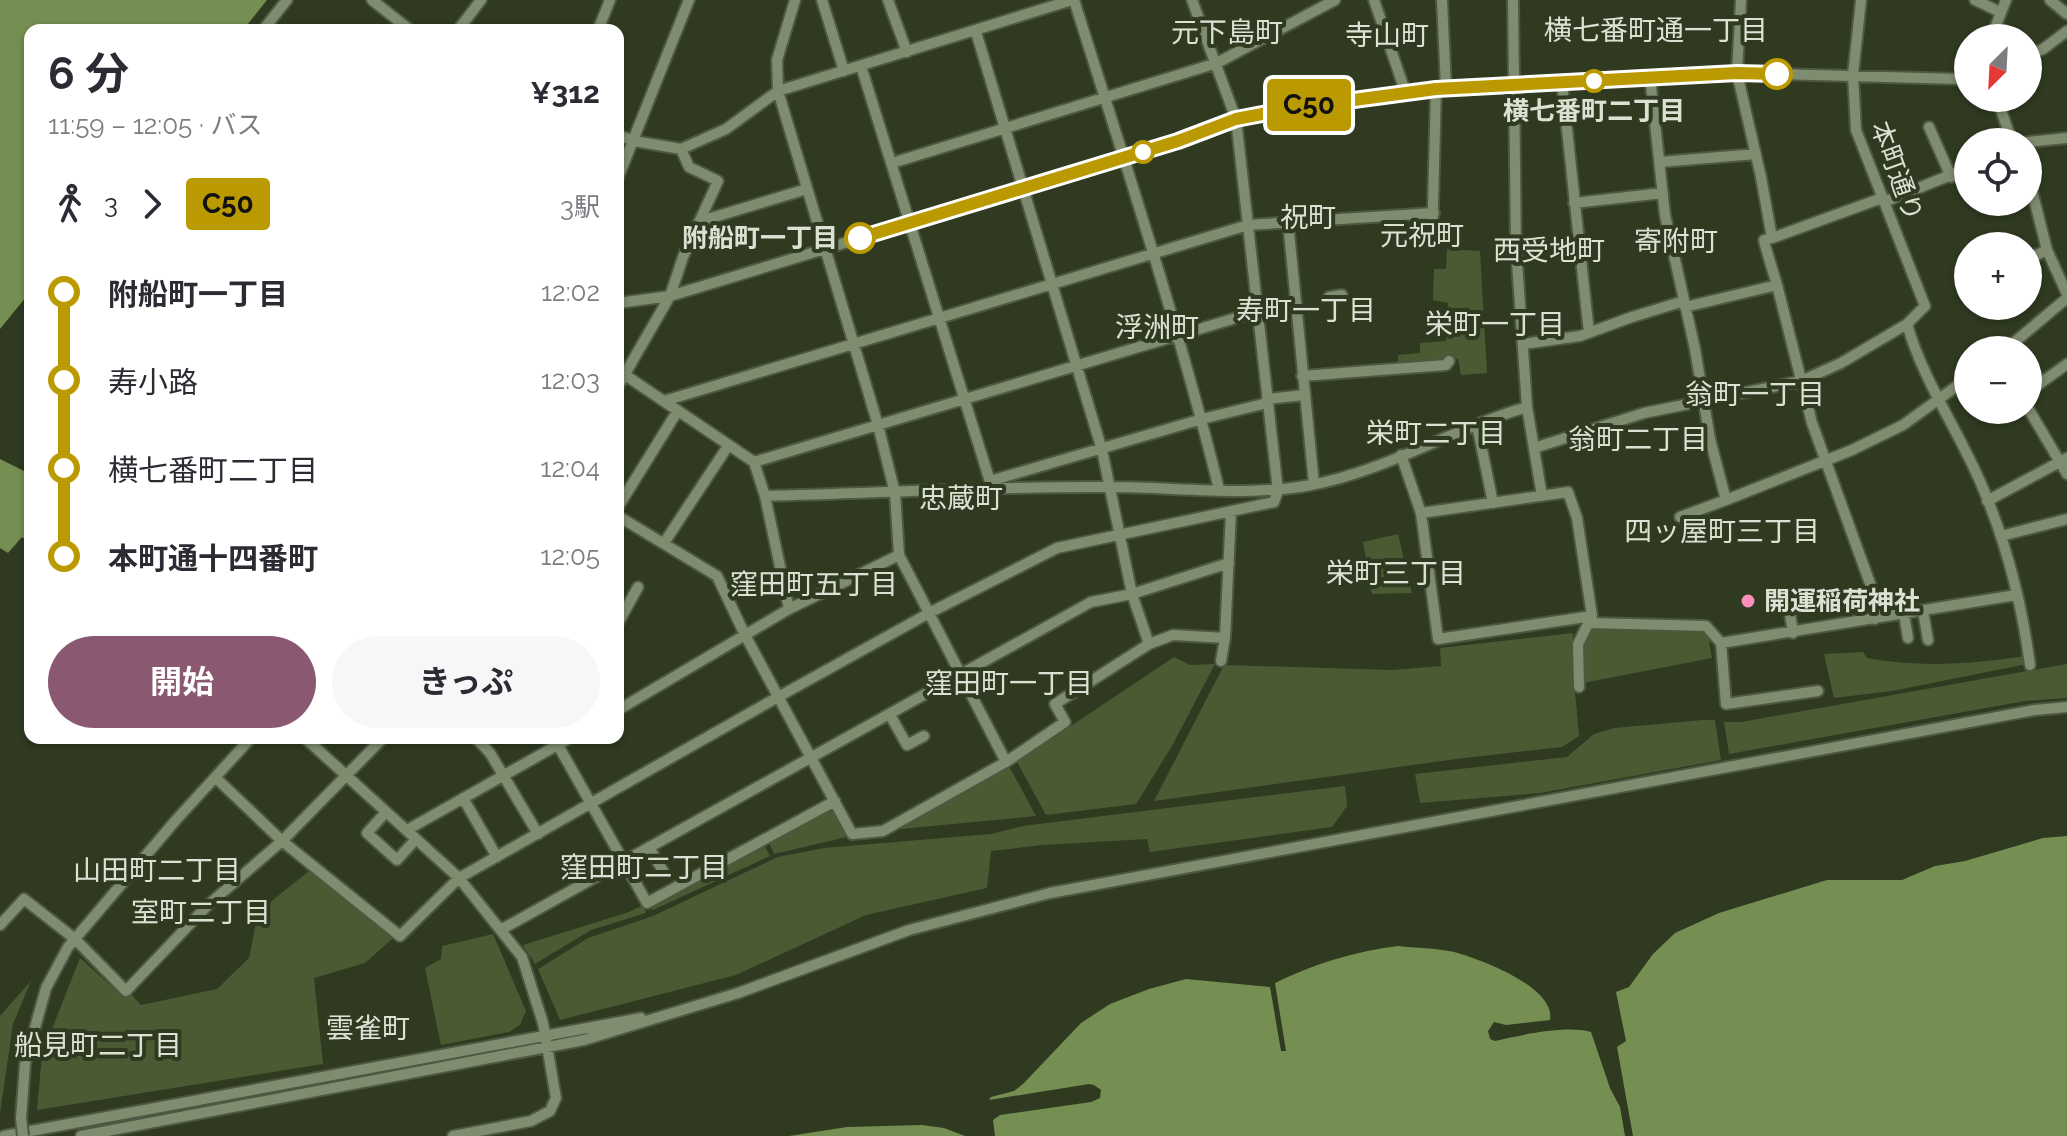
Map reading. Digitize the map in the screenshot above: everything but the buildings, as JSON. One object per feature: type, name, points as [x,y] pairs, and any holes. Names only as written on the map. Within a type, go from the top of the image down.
[{"type":"street","points":[[268,24],[287,0]]},
{"type":"street","points":[[372,0],[402,24]]},
{"type":"street","points":[[463,24],[481,0]]},
{"type":"street","points":[[600,24],[610,0]]},
{"type":"street","points":[[624,164],[689,0]]},
{"type":"street","points":[[795,0],[777,60],[778,91],[878,425],[895,493],[899,555],[1006,762]]},
{"type":"street","points":[[822,0],[844,71]]},
{"type":"street","points":[[888,0],[907,52]]},
{"type":"street","points":[[624,137],[681,149],[726,129],[778,91],[976,32],[1054,3],[1073,0],[1202,419],[1219,489]]},
{"type":"street","points":[[216,778],[282,841],[400,936],[459,878],[778,697],[1057,548],[1274,502],[1278,491],[1236,119],[1192,0]]},
{"type":"street","points":[[892,163],[1217,63],[1335,0]]},
{"type":"street","points":[[1374,0],[1405,91]]},
{"type":"street","points":[[1432,244],[1441,89],[1442,0]]},
{"type":"street","points":[[1513,0],[1516,245],[1527,407],[1542,496]]},
{"type":"street","points":[[1741,0],[1737,73],[1772,238]]},
{"type":"street","name":"本町通り","points":[[1861,0],[1853,75],[1856,130],[1925,306],[1907,324]]},
{"type":"street","points":[[1975,0],[2000,12]]},
{"type":"street","points":[[1996,24],[2006,0]]},
{"type":"street","points":[[2050,0],[2067,14]]},
{"type":"street","points":[[2042,49],[2067,31]]},
{"type":"street","points":[[976,32],[1102,450],[1132,594],[1149,644]]},
{"type":"street","points":[[861,66],[991,484]]},
{"type":"street","points":[[624,302],[670,296],[1205,133],[1236,119],[1318,103],[1405,91],[1737,73],[1954,79]]},
{"type":"street","points":[[1650,77],[1663,193],[1702,401],[1726,500]]},
{"type":"street","points":[[1562,83],[1589,333]]},
{"type":"street","points":[[1929,127],[1951,177]]},
{"type":"street","points":[[2042,141],[2067,138]]},
{"type":"street","points":[[681,149],[689,167],[718,181],[683,257],[670,296],[625,375],[754,462],[765,496],[789,609]]},
{"type":"street","points":[[1660,162],[1756,154]]},
{"type":"street","points":[[1875,619],[1876,600],[1812,423],[1764,240],[1954,175]]},
{"type":"street","points":[[701,221],[807,189]]},
{"type":"street","points":[[1574,203],[1663,193]]},
{"type":"street","points":[[664,401],[1248,225],[1434,213]]},
{"type":"street","points":[[2020,336],[2066,293],[2047,250],[2038,216]]},
{"type":"street","points":[[1288,222],[1314,484]]},
{"type":"street","points":[[2042,252],[2047,250]]},
{"type":"street","points":[[1523,344],[1580,336],[1685,304],[1777,285]]},
{"type":"street","points":[[1329,297],[1342,295]]},
{"type":"street","points":[[754,462],[1256,312]]},
{"type":"street","points":[[1534,448],[1644,413],[1801,381],[1841,363],[1907,324],[1916,356],[1983,489],[2001,536],[2030,665]]},
{"type":"street","points":[[1302,376],[1446,365],[1449,361]]},
{"type":"street","points":[[2042,382],[2067,364]]},
{"type":"street","points":[[1680,517],[1826,460],[1903,425],[1954,388]]},
{"type":"street","points":[[991,484],[1202,419],[1267,401],[1304,395]]},
{"type":"street","points":[[765,496],[895,493],[991,484],[1278,491],[1314,484],[1401,455],[1527,407]]},
{"type":"street","points":[[624,497],[677,412]]},
{"type":"street","points":[[2039,424],[2063,460],[2067,474]]},
{"type":"street","points":[[1477,425],[1493,503]]},
{"type":"street","points":[[664,543],[728,446]]},
{"type":"street","points":[[1401,455],[1421,513],[1438,639],[1591,619],[1706,626],[1721,643],[1726,704],[1818,691]]},
{"type":"street","points":[[1987,501],[2063,460]]},
{"type":"street","points":[[1421,513],[1568,492],[1577,518],[1591,619],[1578,644],[1579,687]]},
{"type":"street","points":[[1221,661],[1225,638],[1231,511]]},
{"type":"street","points":[[2001,536],[2067,519]]},
{"type":"street","points":[[624,520],[717,576],[745,635],[852,834],[883,831],[1006,762],[1065,722],[1055,704],[1149,644],[1173,635],[1225,638]]},
{"type":"street","points":[[624,706],[789,609],[899,555]]},
{"type":"street","points":[[502,929],[1091,602],[1132,594],[1229,563]]},
{"type":"street","points":[[624,612],[638,587]]},
{"type":"street","points":[[1721,643],[2016,595]]},
{"type":"street","points":[[1923,611],[1928,640]]},
{"type":"street","points":[[1790,614],[1793,633]]},
{"type":"street","points":[[1904,614],[1908,638]]},
{"type":"street","points":[[81,1136],[584,1040],[686,1010],[909,930],[1050,893],[1725,766],[2035,710],[2067,707]]},
{"type":"street","points":[[890,715],[907,745],[924,736]]},
{"type":"street","points":[[23,1136],[21,1118],[25,1064],[46,988],[75,939],[246,744]]},
{"type":"street","points":[[312,744],[459,878],[522,957],[536,995],[556,1098],[550,1111],[531,1121],[453,1136]]},
{"type":"street","points":[[0,925],[24,899],[75,939],[126,991],[208,905],[282,841],[377,744]]},
{"type":"street","points":[[482,744],[538,834]]},
{"type":"street","points":[[407,830],[553,744]]},
{"type":"street","points":[[557,744],[647,903],[835,801]]},
{"type":"street","points":[[463,798],[497,857]]},
{"type":"street","points":[[386,812],[367,833],[397,860],[416,839]]},
{"type":"street","points":[[649,847],[663,871]]},
{"type":"street","points":[[4,1136],[686,1010]]},
{"type":"shaded area","points":[[0,0],[267,0],[248,24],[24,24],[24,299],[0,329]]},
{"type":"shaded area","points":[[1447,249],[1480,251],[1487,373],[1461,375],[1458,359],[1398,365],[1398,355],[1420,353],[1420,343],[1446,341],[1448,303],[1433,300],[1434,269],[1446,269]]},
{"type":"shaded area","points":[[0,459],[24,471],[24,539],[22,537],[8,553],[0,548]]},
{"type":"shaded area","points":[[1398,534],[1412,593],[1372,594],[1363,542]]},
{"type":"shaded area","points":[[1593,628],[1702,630],[1713,640],[1709,642],[1712,658],[1583,683],[1582,646]]},
{"type":"shaded area","points":[[1573,633],[1572,659],[1579,736],[1562,747],[1154,801],[1224,665],[1392,670],[1441,666],[1440,648]]},
{"type":"shaded area","points":[[1863,652],[1867,658],[1926,664],[2025,656],[2027,664],[1892,691],[1834,698],[1824,654]]},
{"type":"shaded area","points":[[1174,657],[1190,665],[1215,664],[1172,746],[1136,804],[1046,815],[1017,762]]},
{"type":"shaded area","points":[[2067,664],[2067,698],[2025,701],[1729,754],[1724,722],[1741,722]]},
{"type":"shaded area","points":[[1715,720],[1721,760],[1540,793],[1420,803],[1415,774],[1567,757],[1594,734],[1614,728]]},
{"type":"shaded area","points":[[1009,766],[1036,816],[891,830]]},
{"type":"shaded area","points":[[1345,786],[1347,806],[1332,827],[1150,852],[1147,839],[991,851],[987,888],[866,915],[736,975],[560,1020],[538,969],[588,938],[653,916],[778,857],[824,848],[991,834],[1023,826]]},
{"type":"shaded area","points":[[833,806],[851,836],[774,854],[768,840]]},
{"type":"shaded area","points":[[2067,836],[2067,1136],[1633,1136],[1617,1047],[1626,1041],[1616,992],[1629,987],[1653,954],[1675,933],[1719,913],[1827,880],[1902,880],[1935,866],[1965,861],[2043,838]]},
{"type":"shaded area","points":[[763,843],[770,856],[653,910],[649,904]]},
{"type":"shaded area","points":[[309,871],[393,938],[365,963],[314,978],[323,1064],[37,1110],[42,1054],[80,958],[121,995],[129,992],[141,1005],[217,989],[249,958],[258,912]]},
{"type":"shaded area","points":[[643,905],[646,913],[591,930],[535,964],[523,945],[629,912]]},
{"type":"shaded area","points":[[493,934],[526,1011],[520,1025],[509,1032],[441,1045],[425,968],[441,959],[442,946]]},
{"type":"shaded area","points":[[1398,946],[1466,956],[1514,976],[1541,996],[1549,1008],[1550,1020],[1506,1025],[1494,1022],[1488,1031],[1490,1039],[1495,1041],[1556,1030],[1591,1032],[1610,1088],[1620,1107],[1625,1136],[995,1136],[993,1120],[1000,1115],[1091,1102],[1100,1098],[1101,1090],[1089,1084],[989,1100],[1014,1091],[1023,1084],[1081,1023],[1110,1004],[1186,979],[1270,987],[1281,1051],[1286,1051],[1275,983],[1335,959]]},
{"type":"shaded area","points":[[31,981],[13,1024],[0,1113],[0,1016]]},
{"type":"shaded area","points":[[922,1125],[944,1128],[965,1136],[789,1136],[847,1127]]},
{"type":"bus line","name":"C50","points":[[860,238],[1205,133],[1236,119],[1318,103],[1436,89],[1737,73],[1777,74]]},
{"type":"place","name":"横七番町二丁目","points":[[1594,81]]},
{"type":"place","name":"附船町一丁目","points":[[860,238]]},
{"type":"place","name":"開運稲荷神社","points":[[1748,601]]},
{"type":"district","name":"横七番町通一丁目","points":[[1656,30]]},
{"type":"district","name":"元下島町","points":[[1227,32]]},
{"type":"district","name":"寺山町","points":[[1387,35]]},
{"type":"district","name":"祝町","points":[[1308,217]]},
{"type":"district","name":"元祝町","points":[[1422,235]]},
{"type":"district","name":"寄附町","points":[[1676,241]]},
{"type":"district","name":"西受地町","points":[[1549,250]]},
{"type":"district","name":"寿町一丁目","points":[[1306,310]]},
{"type":"district","name":"栄町一丁目","points":[[1495,324]]},
{"type":"district","name":"浮洲町","points":[[1157,327]]},
{"type":"district","name":"翁町一丁目","points":[[1755,394]]},
{"type":"district","name":"栄町二丁目","points":[[1436,433]]},
{"type":"district","name":"翁町二丁目","points":[[1638,439]]},
{"type":"district","name":"忠蔵町","points":[[961,498]]},
{"type":"district","name":"四ッ屋町三丁目","points":[[1722,531]]},
{"type":"district","name":"栄町三丁目","points":[[1396,573]]},
{"type":"district","name":"窪田町五丁目","points":[[814,584]]},
{"type":"district","name":"窪田町一丁目","points":[[1009,683]]},
{"type":"district","name":"窪田町二丁目","points":[[644,867]]},
{"type":"district","name":"山田町二丁目","points":[[157,870]]},
{"type":"district","name":"室町二丁目","points":[[201,912]]},
{"type":"district","name":"雲雀町","points":[[368,1028]]},
{"type":"district","name":"船見町二丁目","points":[[98,1045]]}]
